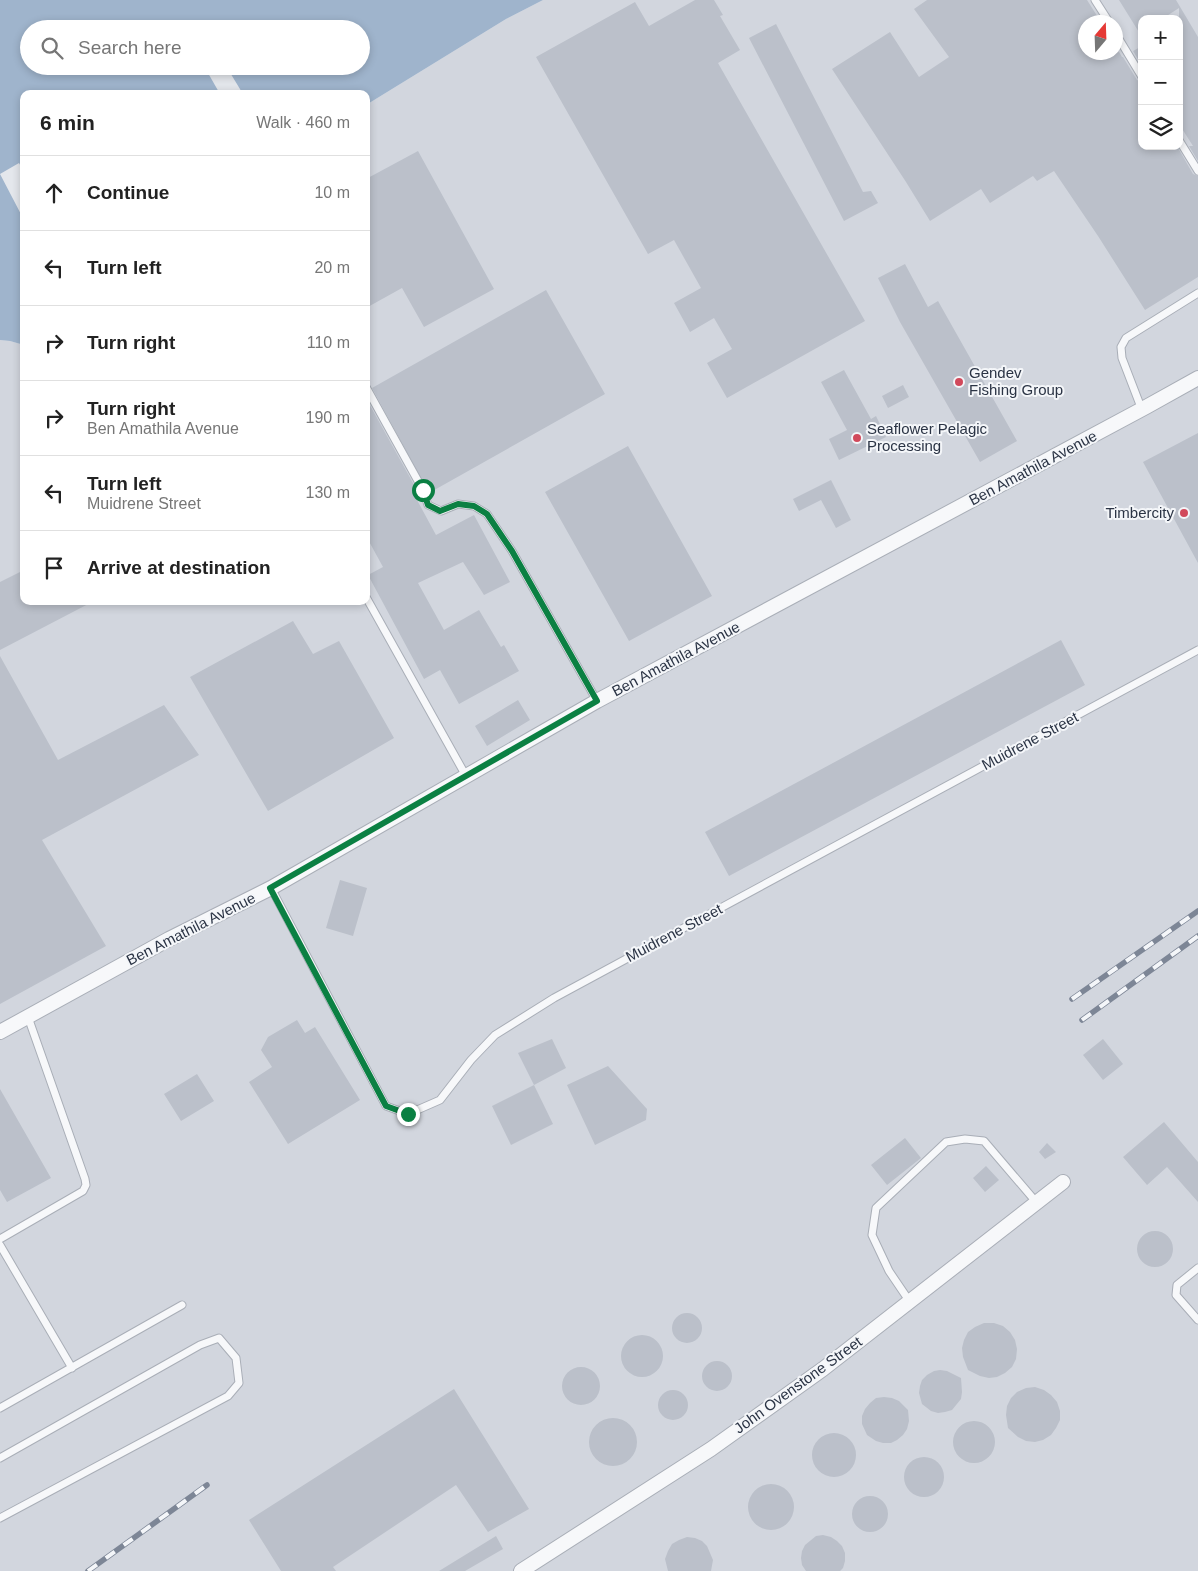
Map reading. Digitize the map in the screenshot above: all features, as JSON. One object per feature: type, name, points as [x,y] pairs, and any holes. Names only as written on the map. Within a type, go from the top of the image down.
[{"type":"street","name":"Ben Amathila Avenue","points":[[0,1032],[168,939],[270,888],[597,701],[1142,410],[1198,378]]},
{"type":"street","name":"John Ovenstone Street","points":[[521,1571],[711,1449],[823,1369],[1063,1182]]},
{"type":"lane","points":[[1095,0],[1105,15]]},
{"type":"lane","points":[[1123,46],[1138,71]]},
{"type":"lane","points":[[1183,147],[1198,171]]},
{"type":"lane","points":[[1142,410],[1122,358],[1121,347],[1126,338],[1198,293]]},
{"type":"lane","points":[[370,394],[423,490],[428,505],[440,511],[458,504],[474,506],[487,514],[512,551],[597,701]]},
{"type":"lane","points":[[370,604],[466,776]]},
{"type":"lane","name":"Muidrene Street","points":[[270,888],[386,1106],[408,1114],[440,1100],[471,1060],[495,1035],[554,998],[1198,650]]},
{"type":"lane","points":[[0,1239],[82,1191],[86,1185],[28,1017]]},
{"type":"lane","points":[[910,1302],[889,1271],[872,1235],[876,1208],[946,1142],[966,1139],[984,1141],[1037,1203]]},
{"type":"lane","points":[[0,1245],[72,1368]]},
{"type":"lane","points":[[1198,1268],[1177,1285],[1176,1295],[1198,1320]]},
{"type":"lane","points":[[0,1408],[182,1305]]},
{"type":"lane","points":[[0,1458],[200,1345],[220,1338],[236,1358],[239,1383],[228,1396],[0,1518]]},
{"type":"shaded area","points":[[543,0],[1198,0],[1198,1571],[0,1571],[0,340],[20,344],[20,605],[370,605],[370,103],[506,19]]},
{"type":"water","points":[[0,0],[543,0],[506,19],[370,103],[370,90],[20,90],[20,344],[0,340]]},
{"type":"pier","points":[[209,75],[231,75],[241,90],[218,90]]},
{"type":"pier","points":[[19,163],[20,165],[20,212],[0,174]]},
{"type":"building","points":[[695,0],[714,0],[723,15],[720,16],[740,50],[718,63],[865,321],[727,398],[707,363],[732,349],[714,318],[690,332],[674,303],[701,288],[674,240],[648,254],[536,57],[635,2],[649,26]]},
{"type":"building","points":[[927,0],[1087,0],[1097,15],[1078,15],[1078,60],[1123,60],[1123,57],[1138,80],[1138,150],[1179,150],[1193,174],[1198,176],[1198,277],[1145,310],[1054,171],[1037,181],[1033,176],[990,203],[981,189],[930,221],[832,69],[890,32],[919,77],[949,57],[914,9]]},
{"type":"building","points":[[1119,0],[1176,0],[1198,37],[1198,161],[1189,146],[1193,146],[1183,130],[1183,15],[1179,15],[1179,8],[1168,15],[1138,15],[1138,31]]},
{"type":"building","points":[[776,24],[863,192],[871,191],[878,203],[844,221],[749,38]]},
{"type":"building","points":[[1138,48],[1138,59],[1133,51]]},
{"type":"building","points":[[418,151],[494,289],[424,327],[402,288],[370,306],[370,177]]},
{"type":"building","name":"Gendev Fishing Group","points":[[905,264],[928,307],[938,301],[1017,441],[980,462],[900,322],[878,278]]},
{"type":"building","points":[[546,290],[605,394],[429,493],[372,388]]},
{"type":"building","points":[[844,370],[871,419],[876,416],[886,437],[839,460],[829,439],[847,430],[821,382]]},
{"type":"building","points":[[903,385],[909,397],[888,408],[882,396]]},
{"type":"building","points":[[370,405],[418,492],[420,498],[417,500],[436,535],[474,515],[510,582],[484,595],[463,562],[418,583],[444,630],[479,610],[501,647],[504,645],[519,671],[459,704],[440,670],[424,679],[370,579],[370,574],[383,567],[370,543]]},
{"type":"building","name":"Timbercity","points":[[1198,433],[1198,563],[1143,462]]},
{"type":"building","points":[[628,446],[712,596],[629,641],[545,492]]},
{"type":"building","points":[[831,480],[851,520],[836,528],[821,500],[799,511],[793,499]]},
{"type":"building","points":[[20,572],[20,605],[86,605],[0,650],[0,582]]},
{"type":"building","points":[[293,621],[313,654],[339,641],[394,738],[268,811],[190,677]]},
{"type":"building","points":[[1061,640],[1085,685],[729,876],[705,832]]},
{"type":"building","points":[[0,656],[58,760],[164,705],[199,755],[42,840],[106,946],[0,1004]]},
{"type":"building","points":[[518,700],[530,720],[487,746],[475,726]]},
{"type":"building","points":[[340,880],[367,888],[353,936],[326,928]]},
{"type":"building","points":[[297,1020],[305,1033],[315,1027],[360,1100],[288,1144],[249,1082],[272,1067],[261,1050],[268,1037]]},
{"type":"building","points":[[552,1039],[566,1068],[534,1085],[518,1053]]},
{"type":"building","points":[[1103,1039],[1123,1064],[1103,1080],[1083,1055]]},
{"type":"building","points":[[608,1066],[647,1109],[646,1120],[595,1145],[567,1085]]},
{"type":"building","points":[[197,1074],[214,1101],[181,1121],[164,1094]]},
{"type":"building","points":[[534,1085],[553,1124],[511,1145],[492,1106]]},
{"type":"building","points":[[0,1089],[51,1178],[7,1202],[0,1190]]},
{"type":"building","points":[[1164,1122],[1198,1162],[1198,1202],[1167,1167],[1147,1185],[1123,1157]]},
{"type":"building","points":[[905,1138],[921,1158],[887,1185],[871,1165]]},
{"type":"building","points":[[1047,1143],[1056,1152],[1045,1159],[1039,1152]]},
{"type":"building","points":[[986,1166],[999,1180],[985,1192],[973,1178]]},
{"type":"building","points":[[1155,1231],[1167,1237],[1173,1249],[1167,1261],[1155,1267],[1143,1261],[1137,1249],[1143,1237]]},
{"type":"building","points":[[687,1313],[693,1314],[701,1322],[701,1334],[693,1342],[687,1343],[681,1342],[673,1334],[672,1328],[673,1322],[681,1314]]},
{"type":"building","points":[[984,1323],[994,1323],[1003,1326],[1015,1340],[1017,1349],[1016,1359],[1012,1367],[997,1377],[980,1376],[968,1370],[963,1357],[962,1348],[968,1332]]},
{"type":"building","points":[[642,1335],[657,1341],[663,1356],[657,1371],[642,1377],[627,1371],[621,1356],[627,1341]]},
{"type":"building","points":[[717,1361],[728,1365],[732,1376],[728,1387],[717,1391],[706,1387],[702,1376],[706,1365]]},
{"type":"building","points":[[581,1367],[588,1368],[594,1373],[599,1379],[599,1393],[594,1399],[588,1404],[581,1405],[574,1404],[568,1399],[563,1393],[562,1386],[563,1379],[568,1373],[574,1368]]},
{"type":"building","points":[[934,1371],[947,1371],[961,1378],[962,1392],[961,1399],[952,1410],[938,1413],[931,1411],[922,1404],[919,1393],[922,1380]]},
{"type":"building","points":[[1035,1387],[1044,1390],[1057,1402],[1060,1420],[1051,1435],[1035,1442],[1026,1441],[1018,1437],[1008,1428],[1006,1415],[1007,1406],[1017,1392]]},
{"type":"building","points":[[454,1389],[529,1509],[488,1532],[456,1485],[333,1567],[336,1571],[281,1571],[249,1520]]},
{"type":"building","points":[[673,1390],[683,1395],[688,1405],[683,1415],[673,1420],[663,1415],[658,1405],[663,1395]]},
{"type":"building","points":[[884,1397],[899,1401],[908,1410],[909,1421],[907,1429],[903,1435],[891,1443],[876,1441],[867,1435],[862,1424],[862,1416],[865,1409],[876,1398]]},
{"type":"building","points":[[613,1418],[622,1420],[630,1425],[635,1433],[637,1442],[635,1451],[630,1459],[622,1464],[613,1466],[604,1464],[596,1459],[591,1451],[589,1442],[591,1433],[596,1425],[604,1420]]},
{"type":"building","points":[[978,1421],[986,1424],[992,1430],[995,1442],[992,1454],[986,1460],[970,1463],[962,1460],[956,1454],[953,1438],[956,1430],[962,1424]]},
{"type":"building","points":[[838,1433],[850,1439],[855,1446],[855,1464],[850,1471],[843,1476],[830,1477],[822,1474],[815,1467],[812,1451],[815,1443],[822,1436]]},
{"type":"building","points":[[928,1457],[935,1460],[941,1466],[944,1477],[943,1485],[935,1494],[928,1497],[920,1497],[913,1494],[905,1485],[904,1473],[907,1466],[916,1458]]},
{"type":"building","points":[[771,1484],[784,1488],[790,1494],[794,1507],[790,1520],[784,1526],[771,1530],[758,1526],[752,1520],[748,1507],[752,1494],[758,1488]]},
{"type":"building","points":[[870,1496],[877,1497],[883,1501],[887,1507],[887,1521],[883,1527],[877,1531],[870,1532],[863,1531],[857,1527],[853,1521],[852,1514],[853,1507],[857,1501],[863,1497]]},
{"type":"building","points":[[496,1536],[503,1549],[465,1571],[439,1571]]},
{"type":"building","points":[[816,1536],[831,1537],[842,1546],[845,1553],[843,1568],[840,1571],[806,1571],[802,1565],[802,1551],[805,1545]]},
{"type":"building","points":[[687,1537],[702,1541],[707,1546],[713,1560],[711,1571],[668,1571],[665,1559],[668,1551],[672,1544]]},
{"type":"railway","points":[[1072,999],[1198,911]]},
{"type":"railway","points":[[1082,1020],[1198,936]]},
{"type":"railway","points":[[88,1571],[207,1485]]},
{"type":"place","name":"Gendev Fishing Group","points":[[959,382]]},
{"type":"place","name":"Seaflower Pelagic Processing","points":[[857,438]]},
{"type":"place","name":"Timbercity","points":[[1184,513]]},
{"type":"route","points":[[408,1114],[386,1106],[270,888],[597,701],[512,551],[487,514],[474,506],[458,504],[440,511],[428,505],[423,490]]}]
